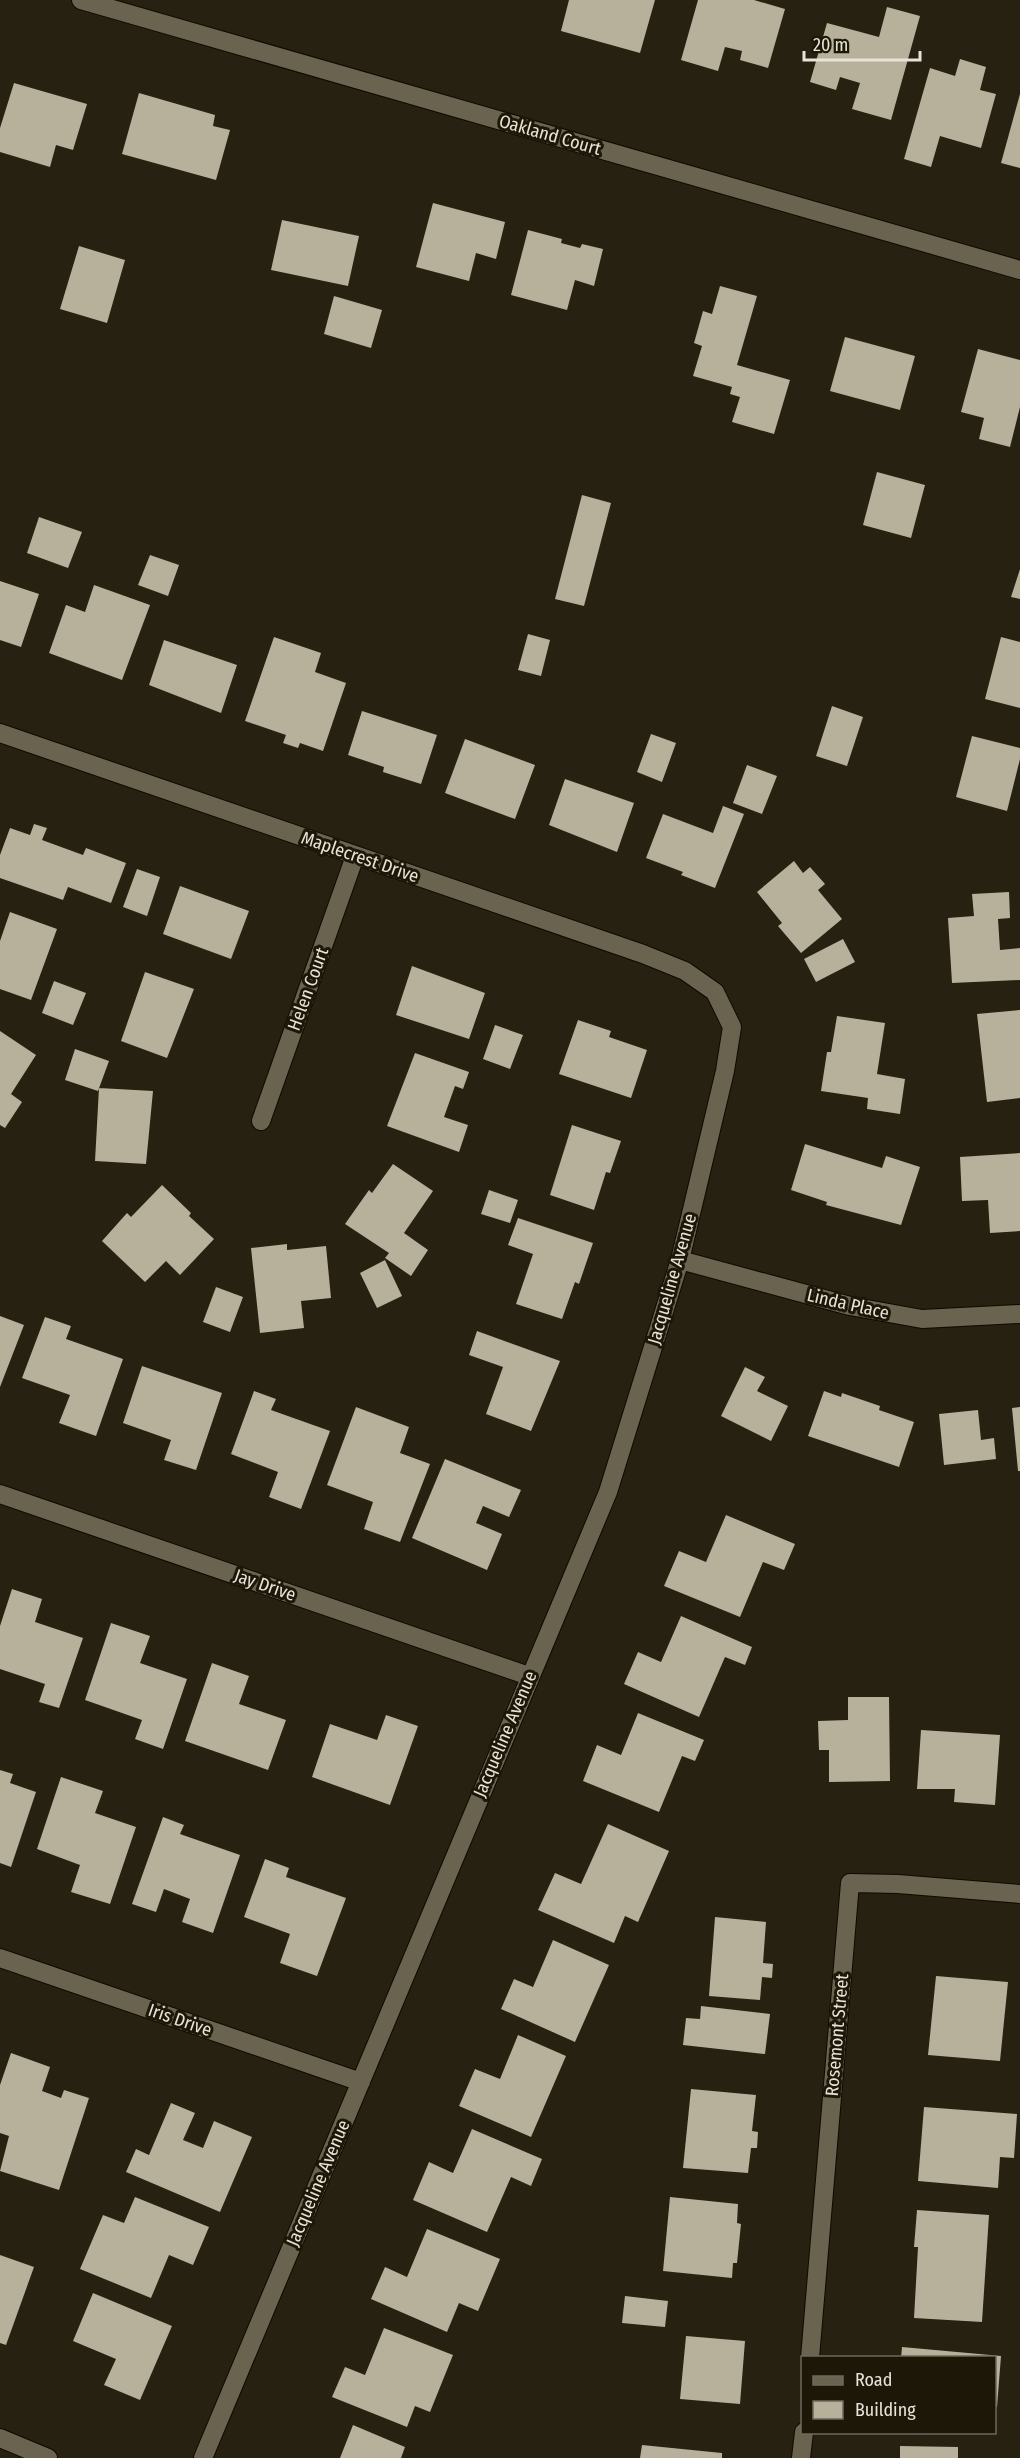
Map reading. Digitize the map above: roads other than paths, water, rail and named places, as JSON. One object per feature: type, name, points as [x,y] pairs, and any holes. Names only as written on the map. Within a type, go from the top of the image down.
[{"type":"street","name":"Oakland Court","points":[[81,0],[1020,270]]},
{"type":"street","name":"Maplecrest Drive","points":[[0,733],[643,954],[685,971],[715,992]]},
{"type":"street","name":"Helen Court","points":[[261,1121],[355,856]]},
{"type":"street","name":"Jacqueline Avenue","points":[[203,2458],[608,1492],[680,1260],[725,1071],[732,1027],[715,992]]},
{"type":"street","name":"Linda Place","points":[[680,1260],[850,1306],[921,1319],[1020,1314]]},
{"type":"street","name":"Jay Drive","points":[[0,1494],[529,1676]]},
{"type":"street","name":"Rosemont Street","points":[[810,2356],[850,1883],[898,1884],[1020,1894]]},
{"type":"street","name":"Iris Drive","points":[[0,1958],[361,2082]]},
{"type":"street","points":[[801,2458],[804,2434]]},
{"type":"street","points":[[0,2438],[48,2458]]}]
